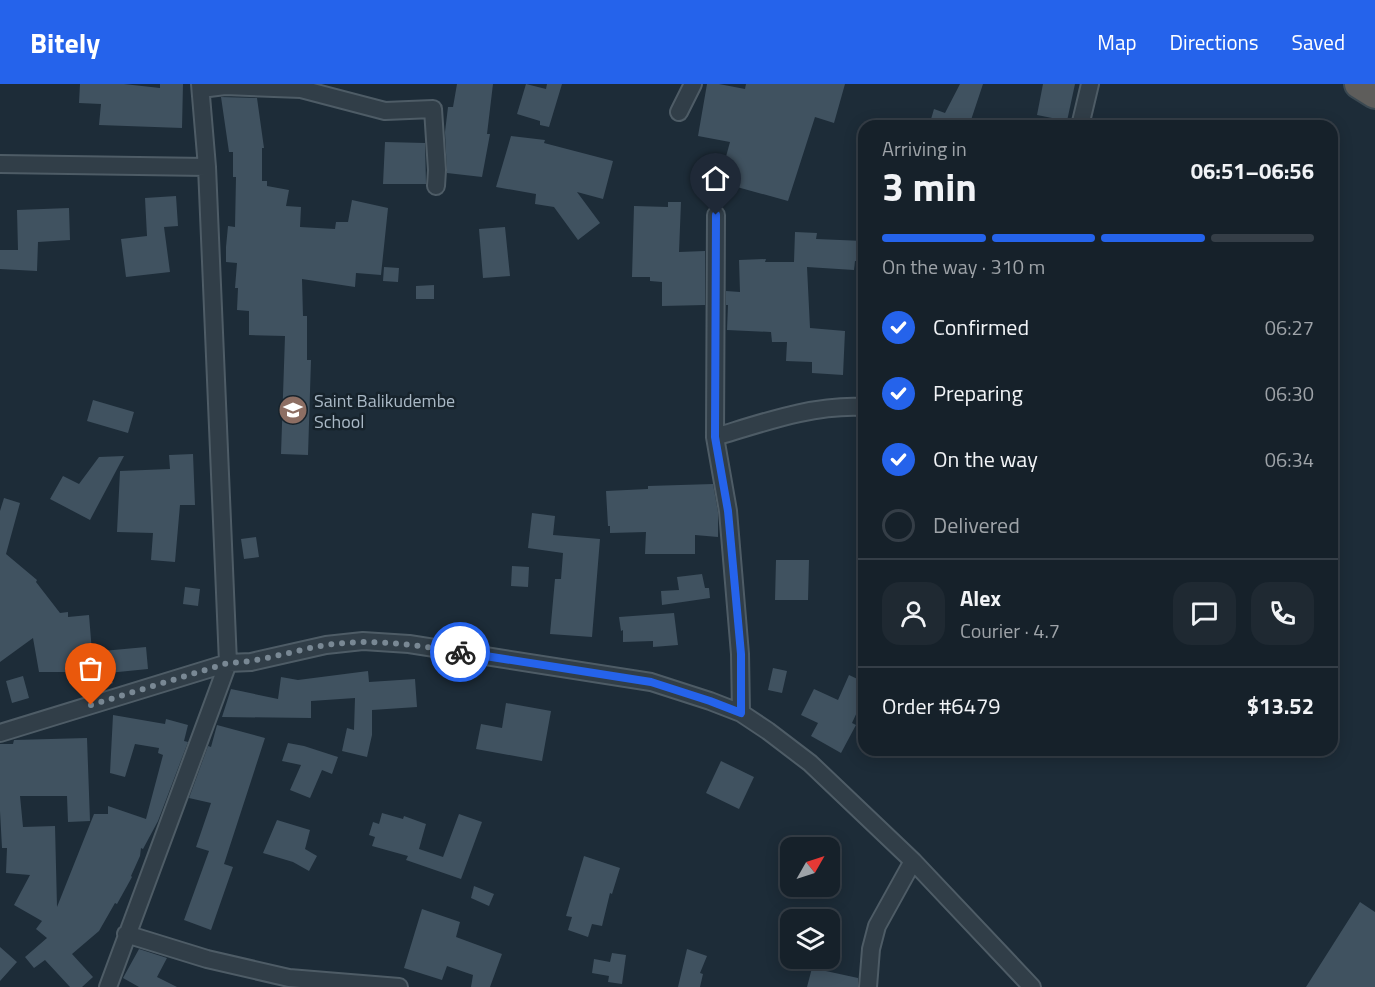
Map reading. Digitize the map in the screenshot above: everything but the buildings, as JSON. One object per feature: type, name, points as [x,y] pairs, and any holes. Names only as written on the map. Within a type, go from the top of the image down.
[{"type":"highway","points":[[1359,84],[1375,94]]},
{"type":"street","points":[[679,112],[693,84]]},
{"type":"street","points":[[1081,120],[1090,84]]},
{"type":"street","points":[[108,987],[228,663],[207,167],[201,86],[291,88],[385,111],[433,109],[436,186]]},
{"type":"street","points":[[0,164],[207,167]]},
{"type":"street","points":[[716,215],[715,437],[728,511],[741,654],[741,713]]},
{"type":"street","points":[[715,437],[790,415],[846,406],[858,407]]},
{"type":"street","points":[[0,733],[228,663],[251,662],[326,645],[363,641],[408,644],[651,682],[741,713],[810,764],[913,861],[1032,987]]},
{"type":"street","points":[[868,987],[871,949],[877,926],[913,861]]},
{"type":"street","points":[[126,934],[207,959],[289,978],[399,987]]},
{"type":"way so far","points":[[91,705],[228,663],[251,662],[326,645],[363,641],[408,644],[460,652]]},
{"type":"place","name":"Saint Balikudembe School","points":[[293,410]]},
{"type":"route","points":[[460,652],[651,682],[741,713],[741,654],[728,511],[715,437],[716,215]]}]
